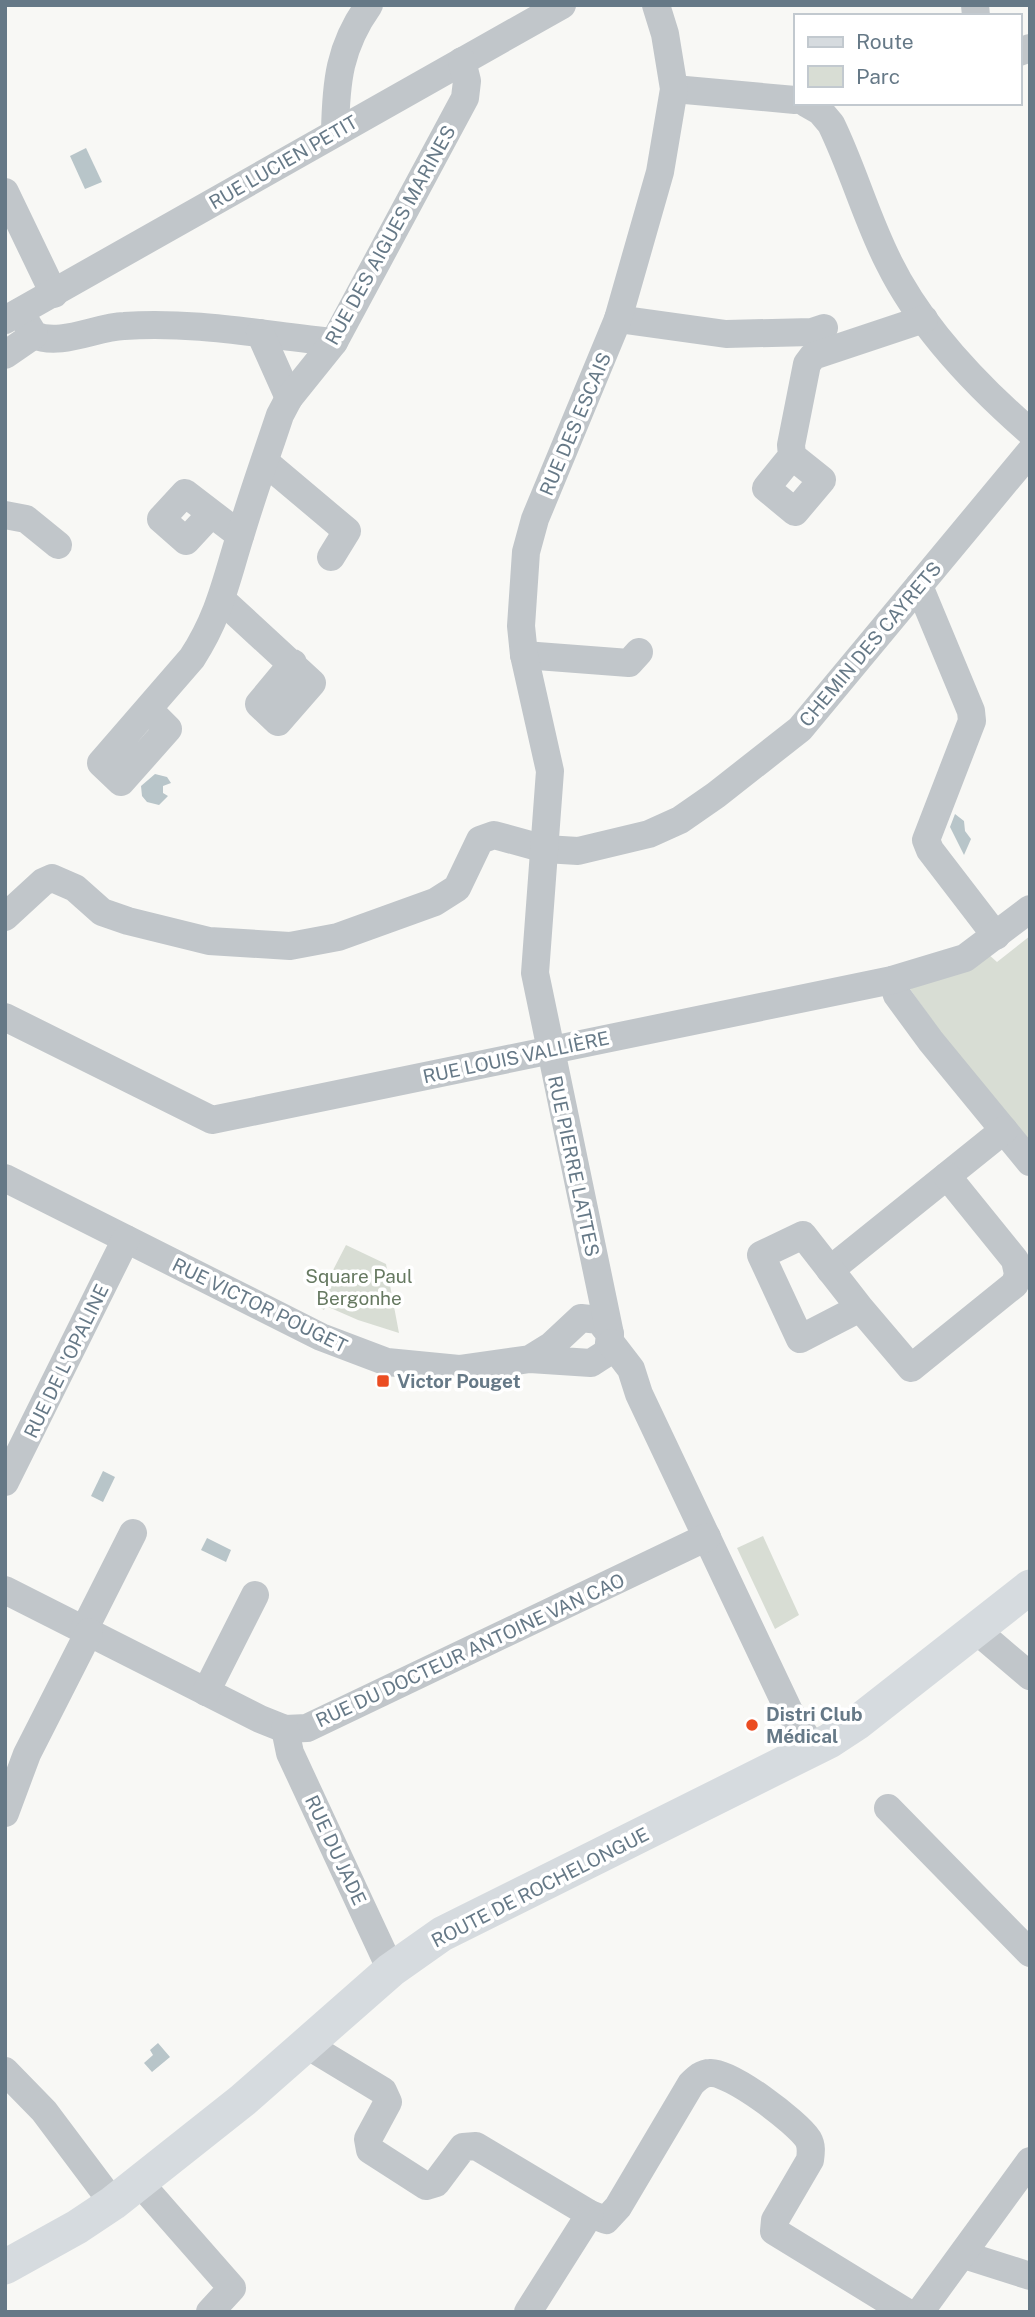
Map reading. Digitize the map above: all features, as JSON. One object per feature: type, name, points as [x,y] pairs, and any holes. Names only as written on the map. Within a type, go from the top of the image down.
[{"type":"main road","name":"ROUTE DE ROCHELONGUE","points":[[5,2267],[77,2227],[126,2192],[307,2045],[391,1969],[442,1934],[814,1749],[847,1730],[1030,1587]]},
{"type":"main road","name":"ROUTE DE ROCHELONGUE","points":[[5,2237],[77,2227]]},
{"type":"street","points":[[335,132],[335,107],[345,43],[369,5]]},
{"type":"street","name":"RUE LUCIEN PETIT","points":[[5,355],[20,322],[54,294],[562,5]]},
{"type":"street","name":"RUE DES ESCAIS","points":[[545,849],[550,771],[524,655],[522,589],[526,552],[535,519],[618,319],[660,172],[674,89],[665,34],[656,5]]},
{"type":"street","name":"RUE DES AIGUES MARINES","points":[[148,709],[192,658],[223,601],[240,535],[289,398],[334,342],[465,98],[467,80],[462,61]]},
{"type":"street","points":[[674,89],[794,100]]},
{"type":"street","points":[[810,105],[820,111],[831,124],[881,247],[924,319],[965,369],[1030,432]]},
{"type":"street","points":[[5,192],[54,294]]},
{"type":"street","points":[[618,319],[726,334],[812,332],[824,328]]},
{"type":"street","points":[[792,456],[791,445],[807,364],[813,356],[924,319]]},
{"type":"street","points":[[20,322],[51,340],[119,326],[177,323],[334,342]]},
{"type":"street","points":[[260,333],[289,398]]},
{"type":"street","name":"CHEMIN DES CAYRETS","points":[[5,918],[43,882],[52,878],[64,881],[102,912],[128,921],[209,941],[290,946],[347,934],[435,902],[457,888],[480,840],[494,835],[545,849],[578,851],[649,834],[680,820],[800,729],[1030,452]]},
{"type":"street","points":[[265,462],[347,531],[331,557]]},
{"type":"street","points":[[211,514],[240,535]]},
{"type":"street","points":[[5,515],[26,519],[58,545]]},
{"type":"street","points":[[919,586],[971,711],[972,722],[926,840],[930,850],[996,936]]},
{"type":"street","points":[[223,601],[293,663]]},
{"type":"street","points":[[524,655],[629,663],[639,652]]},
{"type":"street","name":"RUE PIERRE LATTES","points":[[545,849],[535,973],[597,1275],[605,1298],[610,1338],[631,1370],[639,1394],[789,1711],[814,1749]]},
{"type":"street","name":"RUE LOUIS VALLIÈRE","points":[[5,1017],[212,1120],[944,967],[965,958],[1030,909]]},
{"type":"street","points":[[892,980],[897,995],[909,1012],[1030,1162]]},
{"type":"street","points":[[830,1270],[1004,1130]]},
{"type":"street","points":[[860,1308],[800,1339],[761,1255],[803,1235],[911,1368],[1015,1284],[1018,1274],[1015,1260],[947,1176]]},
{"type":"street","name":"RUE VICTOR POUGET","points":[[5,1178],[321,1337],[387,1362],[423,1368],[459,1369],[530,1359],[587,1363]]},
{"type":"street","name":"RUE DE L'OPALINE","points":[[5,1482],[126,1239]]},
{"type":"street","name":"RUE PIERRE LATTES","points":[[574,1324],[593,1297],[597,1275]]},
{"type":"street","points":[[599,1320],[610,1338],[608,1352],[587,1363],[567,1350],[574,1324],[599,1320]]},
{"type":"street","name":"RUE VICTOR POUGET","points":[[530,1359],[574,1324]]},
{"type":"street","name":"RUE PIERRE LATTES","points":[[587,1363],[619,1377],[639,1394]]},
{"type":"street","points":[[5,1813],[27,1754],[133,1533]]},
{"type":"street","name":"RUE DU DOCTEUR ANTOINE VAN CAO","points":[[285,1728],[307,1728],[707,1537]]},
{"type":"street","points":[[5,1590],[206,1692],[285,1728]]},
{"type":"street","points":[[206,1692],[255,1595]]},
{"type":"street","points":[[976,1630],[1030,1675]]},
{"type":"street","name":"RUE DU JADE","points":[[285,1728],[290,1753],[391,1969]]},
{"type":"street","points":[[888,1808],[1030,1953]]},
{"type":"street","points":[[307,2045],[383,2091],[388,2102],[368,2138],[370,2150],[426,2186],[436,2183],[463,2147],[476,2146],[598,2217]]},
{"type":"street","points":[[5,2071],[126,2192],[232,2288],[210,2312]]},
{"type":"street","points":[[528,2312],[598,2217],[618,2207],[691,2084],[710,2072],[720,2074],[763,2099],[807,2138],[812,2149],[810,2160],[775,2220],[774,2231],[906,2312]]},
{"type":"street","points":[[920,2312],[1030,2161]]},
{"type":"street","points":[[964,2255],[1030,2276]]},
{"type":"green space","points":[[1030,936],[1030,1144],[963,1064],[910,989],[988,954],[997,962]]},
{"type":"green space","name":"Square Paul Bergonhe","points":[[346,1245],[386,1264],[399,1333],[326,1306],[324,1310],[315,1305]]},
{"type":"green space","points":[[763,1536],[799,1615],[775,1629],[737,1548]]},
{"type":"shaded area","points":[[86,148],[102,182],[85,189],[70,156]]},
{"type":"shaded area","points":[[155,774],[167,777],[171,783],[163,786],[163,793],[168,796],[159,805],[147,802],[142,796],[141,786]]},
{"type":"shaded area","points":[[955,814],[964,821],[965,831],[971,839],[964,855],[950,827]]},
{"type":"shaded area","points":[[103,1471],[115,1477],[103,1502],[91,1496]]},
{"type":"shaded area","points":[[207,1538],[231,1550],[226,1562],[201,1550]]},
{"type":"shaded area","points":[[158,2043],[170,2057],[152,2072],[144,2063],[153,2055],[150,2050]]},
{"type":"place","name":"Victor Pouget","points":[[383,1381]]},
{"type":"place","name":"Distri Club Médical","points":[[752,1725]]}]
